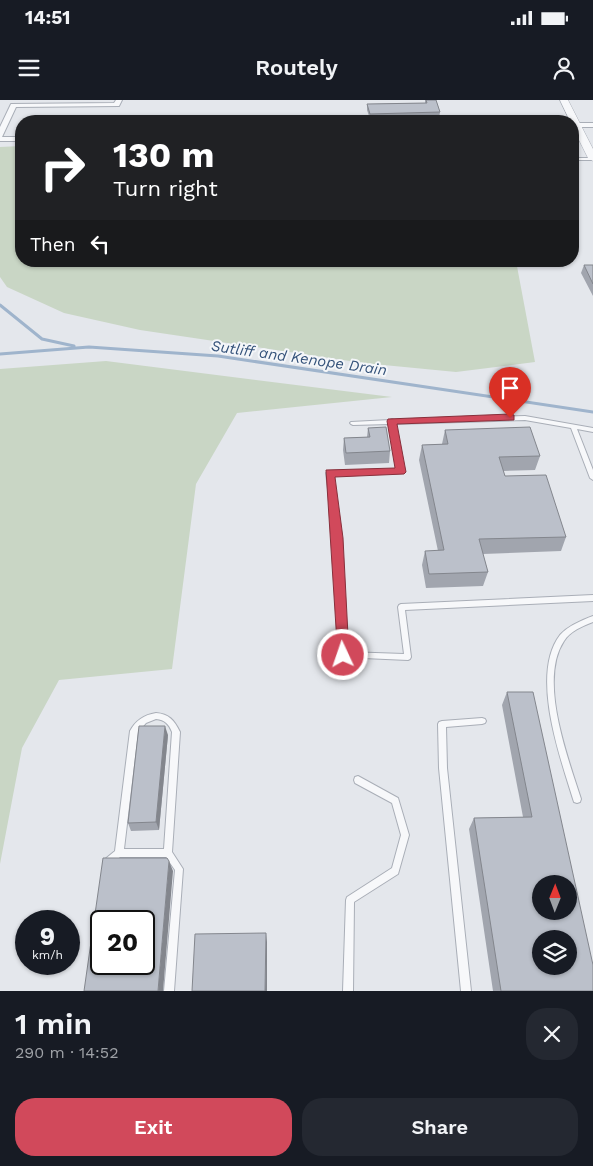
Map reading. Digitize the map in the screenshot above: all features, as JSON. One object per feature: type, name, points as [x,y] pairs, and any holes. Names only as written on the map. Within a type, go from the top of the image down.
[{"type":"street","points":[[0,135],[13,105],[117,105],[119,100]]},
{"type":"street","points":[[564,100],[570,115]]},
{"type":"street","points":[[579,125],[593,125]]},
{"type":"street","points":[[579,134],[593,158]]},
{"type":"street","points":[[0,139],[15,139]]},
{"type":"lane","points":[[579,159],[593,158]]},
{"type":"lane","points":[[352,423],[525,418],[593,430]]},
{"type":"lane","points":[[392,421],[401,472],[329,473],[337,538],[343,655],[408,657],[402,607],[593,598]]},
{"type":"lane","points":[[574,428],[593,478]]},
{"type":"lane","points":[[577,799],[552,716],[551,662],[561,639],[575,627],[593,619]]},
{"type":"lane","points":[[119,853],[134,731],[138,723],[156,715],[166,718],[174,723],[176,732],[168,853],[178,869],[168,991]]},
{"type":"lane","points":[[466,991],[442,768],[442,724],[482,721]]},
{"type":"lane","points":[[348,991],[350,900],[395,871],[405,835],[395,801],[358,780]]},
{"type":"lane","points":[[101,876],[102,866],[119,853],[168,853]]},
{"type":"green space","points":[[15,146],[15,267],[517,267],[535,362],[456,372],[363,363],[140,330],[64,313],[7,287],[0,277],[0,147]]},
{"type":"green space","points":[[106,361],[392,397],[237,413],[196,484],[172,669],[59,680],[22,748],[0,864],[0,369]]},
{"type":"building","points":[[426,100],[436,100],[440,112],[370,114],[367,104],[427,103]]},
{"type":"building","points":[[584,265],[593,265],[593,284]]},
{"type":"building","points":[[386,427],[390,451],[346,453],[344,438],[370,437],[368,428]]},
{"type":"building","points":[[530,427],[540,456],[499,457],[505,476],[546,475],[566,537],[479,539],[488,572],[429,574],[425,551],[444,550],[422,445],[448,444],[445,430]]},
{"type":"building","points":[[507,692],[533,692],[573,875],[532,875],[532,920],[578,920],[578,897],[593,965],[593,991],[501,991],[474,818],[532,817]]},
{"type":"building","points":[[139,726],[165,726],[156,822],[128,823]]},
{"type":"building","points":[[103,858],[167,858],[169,861],[158,991],[84,991],[90,949],[90,975],[155,975],[155,910],[96,910]]},
{"type":"building","points":[[266,933],[265,991],[192,991],[195,934]]},
{"type":"waterway","points":[[0,305],[42,339],[74,346]]},
{"type":"waterway","name":"Sutliff and Kenope Drain","points":[[0,354],[89,347],[218,356],[593,412]]},
{"type":"route","points":[[343,655],[337,538],[329,473],[401,472],[392,421],[510,418]]}]
